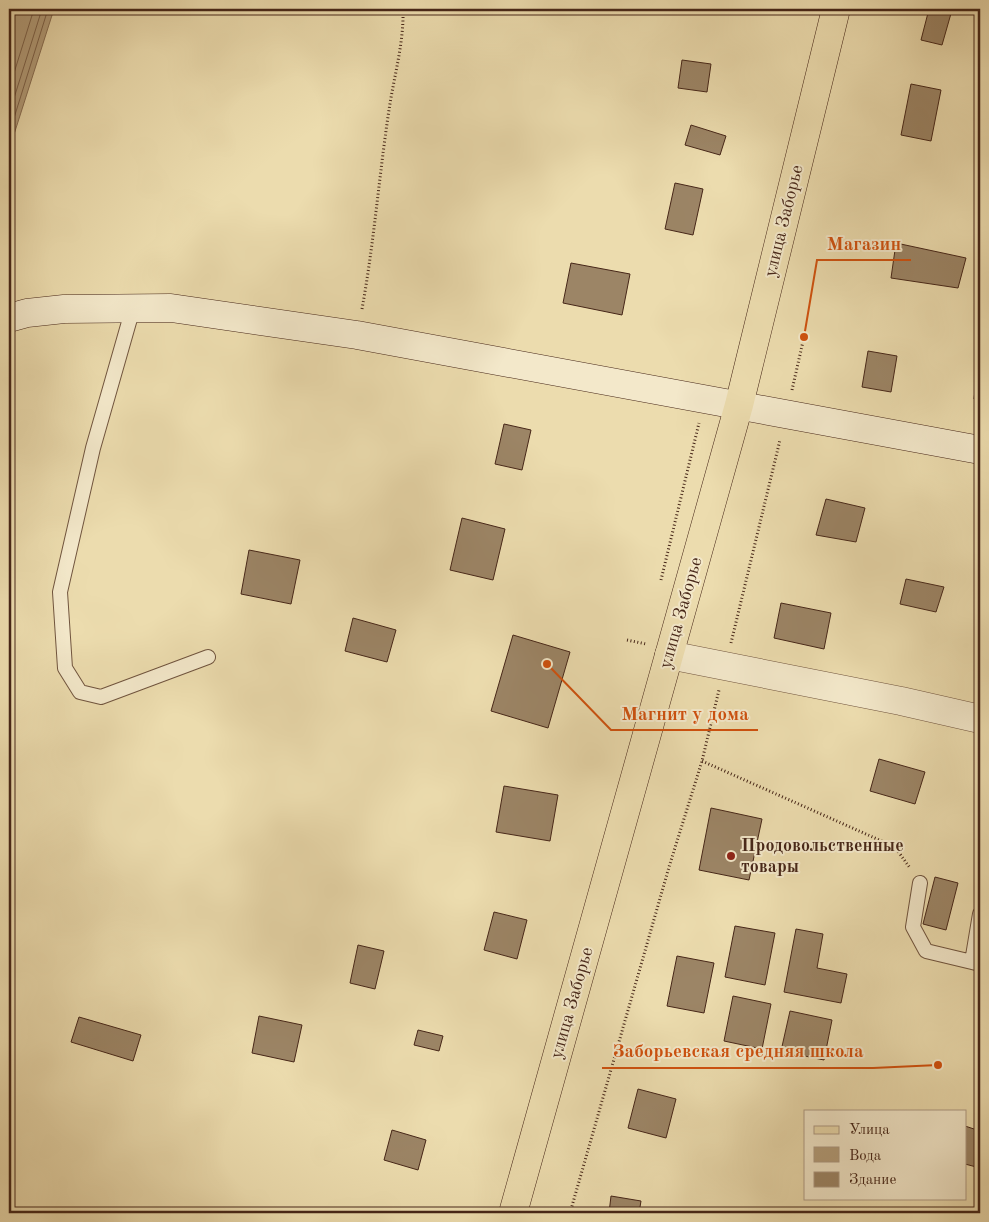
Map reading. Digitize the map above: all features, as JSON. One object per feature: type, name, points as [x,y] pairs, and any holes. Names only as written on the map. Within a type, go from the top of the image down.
[{"type":"main road","name":"улица Заборье","points":[[514,1213],[739,405],[836,9]]},
{"type":"street","points":[[9,318],[27,313],[64,310],[171,308],[357,335],[980,450]]},
{"type":"street","points":[[669,655],[901,701],[980,719]]},
{"type":"lane","points":[[133,308],[93,448],[60,592],[65,668],[80,692],[100,697],[208,657]]},
{"type":"lane","points":[[920,883],[913,927],[926,951],[976,963],[980,914]]},
{"type":"path","points":[[357,335],[371,259],[389,109],[404,31],[403,9]]},
{"type":"path","points":[[570,1213],[666,876],[702,761],[804,337]]},
{"type":"path","points":[[660,584],[700,416]]},
{"type":"path","points":[[627,640],[646,644],[647,637]]},
{"type":"path","points":[[702,761],[895,847],[920,883]]},
{"type":"water","points":[[9,9],[54,9],[9,150]]},
{"type":"building","points":[[929,9],[952,10],[942,45],[921,40]]},
{"type":"building","points":[[682,60],[711,64],[707,92],[678,88]]},
{"type":"building","points":[[911,84],[941,90],[931,141],[901,135]]},
{"type":"building","points":[[691,125],[726,136],[720,155],[685,145]]},
{"type":"building","points":[[675,183],[703,189],[693,235],[665,229]]},
{"type":"building","points":[[896,243],[966,258],[958,288],[891,278]]},
{"type":"building","points":[[571,263],[630,274],[622,315],[563,303]]},
{"type":"building","points":[[868,351],[897,356],[891,392],[862,387]]},
{"type":"building","points":[[980,354],[980,400],[974,399]]},
{"type":"building","points":[[504,424],[531,430],[522,470],[495,464]]},
{"type":"building","points":[[826,499],[865,508],[856,542],[816,535]]},
{"type":"building","points":[[462,518],[505,529],[493,580],[450,570]]},
{"type":"building","points":[[249,550],[300,560],[291,604],[241,594]]},
{"type":"building","points":[[906,579],[944,587],[936,612],[900,604]]},
{"type":"building","points":[[781,603],[831,613],[824,649],[774,638]]},
{"type":"building","points":[[353,618],[396,630],[387,662],[345,651]]},
{"type":"building","points":[[513,635],[570,652],[548,728],[491,711]]},
{"type":"building","points":[[879,759],[925,772],[915,804],[870,791]]},
{"type":"building","points":[[504,786],[558,795],[550,841],[496,832]]},
{"type":"building","points":[[711,808],[762,819],[749,880],[699,870]]},
{"type":"building","points":[[935,877],[958,883],[946,930],[923,924]]},
{"type":"building","points":[[494,912],[527,920],[517,959],[484,950]]},
{"type":"building","points":[[735,926],[775,933],[765,985],[725,977]]},
{"type":"building","points":[[796,929],[823,934],[817,968],[847,974],[841,1003],[784,992]]},
{"type":"building","points":[[358,945],[384,951],[375,989],[350,983]]},
{"type":"building","points":[[677,956],[714,963],[704,1013],[667,1006]]},
{"type":"building","points":[[733,996],[771,1004],[762,1049],[724,1041]]},
{"type":"building","points":[[790,1011],[832,1020],[824,1060],[781,1051]]},
{"type":"building","points":[[259,1016],[302,1025],[294,1062],[252,1053]]},
{"type":"building","points":[[79,1017],[141,1035],[133,1061],[71,1042]]},
{"type":"building","points":[[418,1030],[443,1036],[439,1051],[414,1045]]},
{"type":"building","points":[[638,1089],[676,1099],[666,1138],[628,1128]]},
{"type":"building","points":[[966,1126],[980,1131],[980,1168],[966,1164]]},
{"type":"building","points":[[392,1130],[426,1140],[418,1170],[384,1160]]},
{"type":"building","points":[[611,1196],[641,1201],[639,1213],[609,1213]]},
{"type":"place","name":"Магазин","points":[[804,337]]},
{"type":"place","name":"Магнит у дома","points":[[547,664]]},
{"type":"place","name":"Продовольственные товары","points":[[731,856]]},
{"type":"place","name":"Заборьевская средняя школа","points":[[938,1065]]}]
